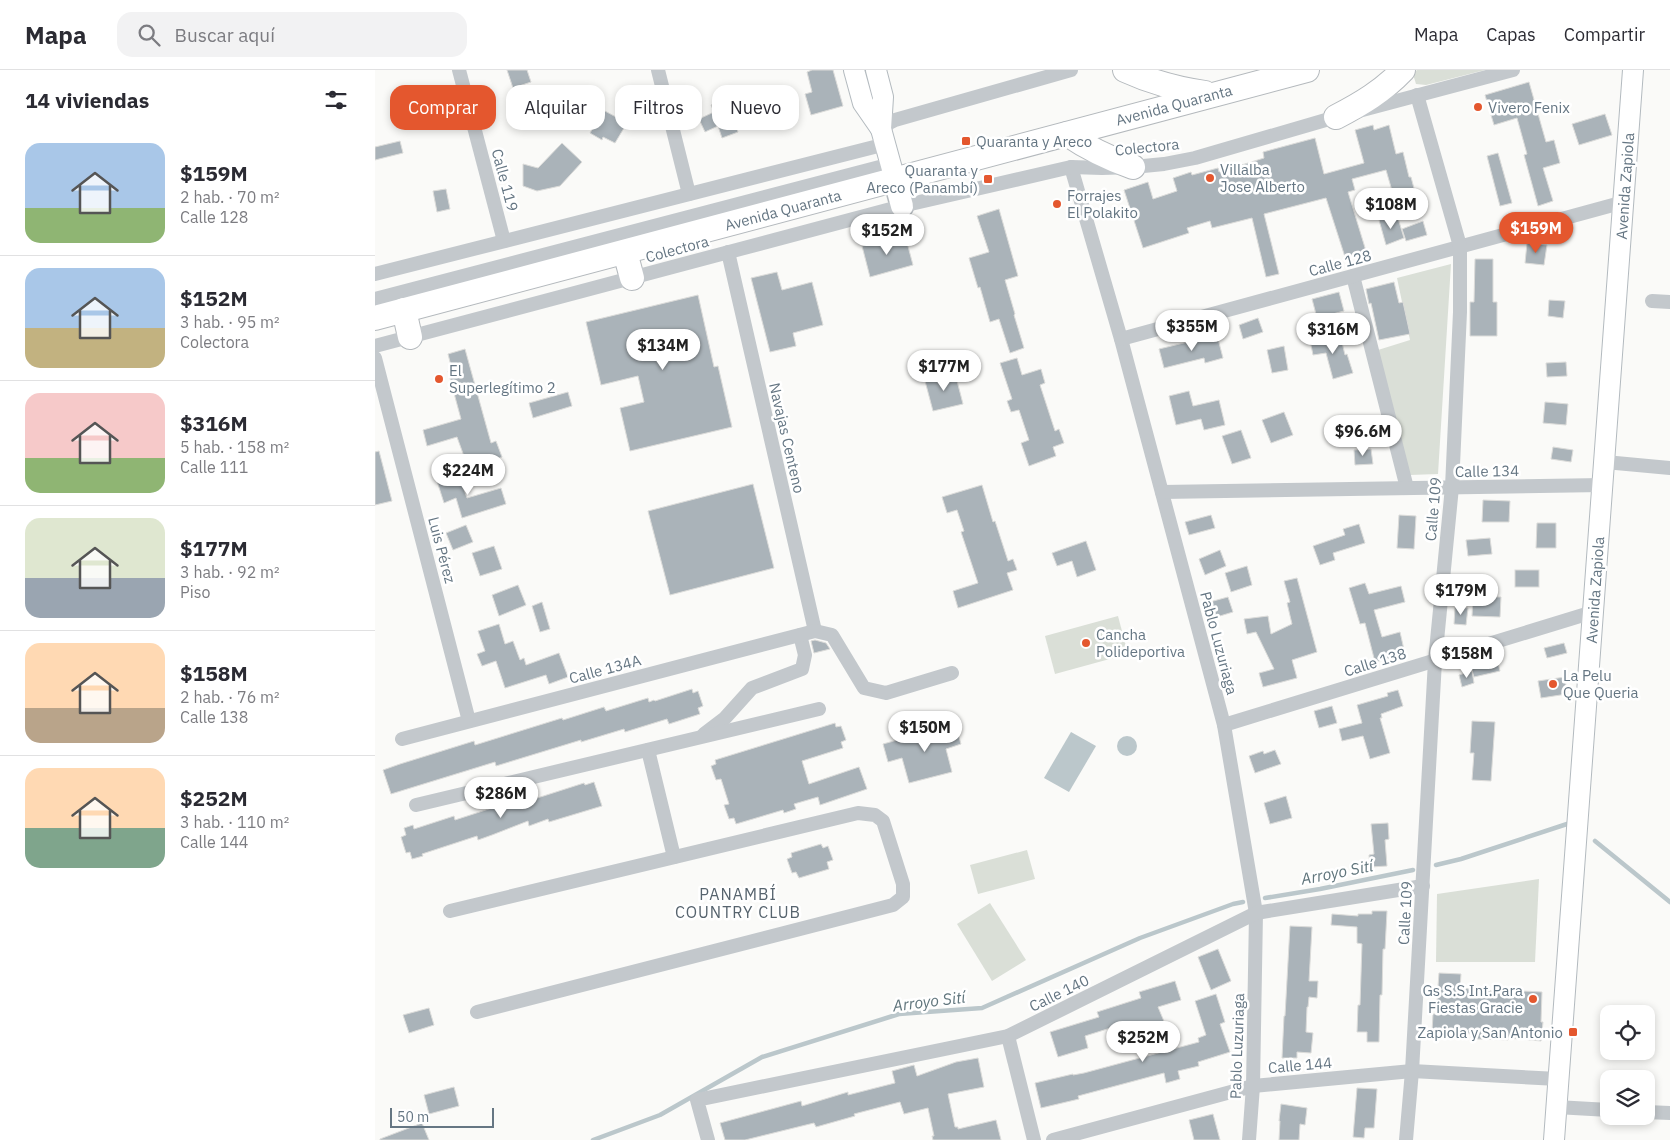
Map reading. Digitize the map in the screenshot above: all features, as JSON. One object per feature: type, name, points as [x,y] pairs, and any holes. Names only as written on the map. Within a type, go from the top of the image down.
[{"type":"highway","points":[[1125,70],[1139,77],[1175,88],[1215,94]]},
{"type":"highway","name":"Avenida Quaranta","points":[[375,318],[625,252],[893,172],[1067,134],[1307,70]]},
{"type":"highway","points":[[1336,117],[1364,102],[1391,83],[1403,70]]},
{"type":"highway","points":[[1067,134],[1109,159],[1133,167]]},
{"type":"highway","points":[[625,252],[632,278]]},
{"type":"highway","points":[[403,310],[410,337]]},
{"type":"main road","points":[[854,70],[863,103],[883,135]]},
{"type":"main road","points":[[876,70],[883,97],[883,135],[902,206]]},
{"type":"main road","name":"Avenida Zapiola","points":[[1554,1140],[1633,70]]},
{"type":"street","name":"Calle 119","points":[[459,70],[504,241]]},
{"type":"street","points":[[658,70],[689,194]]},
{"type":"street","points":[[375,274],[689,194],[883,135],[889,123],[895,120],[1071,70]]},
{"type":"street","name":"Colectora","points":[[375,346],[902,206],[1071,167],[1133,167],[1195,158],[1336,117],[1513,70]]},
{"type":"street","name":"Calle 109","points":[[1407,1140],[1435,660],[1452,488],[1460,312],[1459,246],[1417,95]]},
{"type":"street","name":"Pablo Luzuriaga","points":[[1071,167],[1121,338],[1224,725],[1256,913],[1253,1086],[1249,1140]]},
{"type":"street","name":"Colectora","points":[[375,299],[893,172]]},
{"type":"street","name":"Calle 128","points":[[1121,338],[1624,202]]},
{"type":"street","name":"Navajas Centeno","points":[[728,252],[815,631]]},
{"type":"street","points":[[1353,276],[1407,488]]},
{"type":"street","points":[[1652,302],[1670,302]]},
{"type":"street","name":"Luis Pérez","points":[[375,358],[469,721]]},
{"type":"street","points":[[1605,462],[1670,468]]},
{"type":"street","name":"Calle 134","points":[[1162,492],[1603,485]]},
{"type":"street","name":"Calle 138","points":[[1224,725],[1593,612]]},
{"type":"street","points":[[815,631],[832,635],[863,688],[886,693],[952,673]]},
{"type":"street","name":"Calle 134A","points":[[402,739],[815,631]]},
{"type":"street","points":[[699,737],[725,718],[752,688],[802,669],[805,655],[799,635]]},
{"type":"street","points":[[416,805],[819,709]]},
{"type":"street","points":[[648,750],[673,857]]},
{"type":"street","points":[[450,911],[858,813],[875,816],[883,821],[903,884],[903,897],[893,906],[477,1012]]},
{"type":"street","name":"Calle 140","points":[[708,1140],[697,1100],[1008,1036],[1256,913],[1423,886]]},
{"type":"street","points":[[1008,1036],[1034,1140]]},
{"type":"street","name":"Calle 144","points":[[1053,1140],[1253,1086],[1412,1071],[1558,1079]]},
{"type":"street","points":[[1556,1107],[1600,1109]]},
{"type":"street","points":[[1655,1112],[1670,1113]]},
{"type":"shaded area","points":[[1417,70],[1485,70],[1426,85],[1416,84],[1413,74]]},
{"type":"shaded area","points":[[1451,264],[1438,474],[1410,475],[1378,350],[1410,340],[1397,278]]},
{"type":"shaded area","name":"Cancha Polideportiva","points":[[1118,616],[1128,654],[1055,674],[1045,636]]},
{"type":"shaded area","points":[[1071,732],[1096,746],[1069,792],[1044,778]]},
{"type":"shaded area","points":[[1123,736],[1131,736],[1137,742],[1137,750],[1131,756],[1123,756],[1117,750],[1117,742]]},
{"type":"shaded area","points":[[1027,850],[1035,879],[978,894],[970,865]]},
{"type":"shaded area","points":[[1539,879],[1535,962],[1436,962],[1437,894]]},
{"type":"shaded area","points":[[990,903],[1026,960],[992,981],[957,924]]},
{"type":"building","points":[[507,70],[527,70],[531,82],[522,85],[512,85]]},
{"type":"building","points":[[812,70],[833,70],[843,106],[811,115],[805,94],[812,92],[807,72]]},
{"type":"building","points":[[1529,82],[1546,142],[1554,140],[1560,163],[1543,168],[1553,201],[1538,206],[1524,155],[1527,154],[1517,118],[1494,125],[1485,95]]},
{"type":"building","points":[[605,111],[615,116],[615,130],[623,130],[615,143],[603,137],[602,140],[590,133],[592,130],[605,130]]},
{"type":"building","points":[[712,113],[712,129],[705,132],[702,126],[702,118]]},
{"type":"building","points":[[1605,114],[1612,135],[1579,145],[1572,124]]},
{"type":"building","points":[[1373,125],[1374,130],[1389,125],[1396,154],[1403,152],[1416,196],[1395,201],[1386,170],[1352,179],[1355,190],[1348,192],[1366,251],[1345,257],[1326,198],[1264,214],[1279,274],[1266,277],[1252,218],[1212,228],[1210,221],[1187,228],[1189,233],[1143,248],[1124,190],[1148,182],[1153,199],[1177,191],[1173,178],[1191,172],[1192,175],[1218,168],[1219,172],[1264,158],[1263,152],[1315,138],[1324,174],[1364,163],[1355,130]]},
{"type":"building","points":[[719,130],[737,130],[738,132],[722,138]]},
{"type":"building","points":[[400,141],[403,153],[375,160],[375,147]]},
{"type":"building","points":[[562,143],[582,162],[560,186],[537,191],[523,186],[523,164],[538,168]]},
{"type":"building","points":[[1498,153],[1512,203],[1500,206],[1487,156]]},
{"type":"building","points":[[446,189],[450,209],[437,212],[433,191]]},
{"type":"building","points":[[999,209],[1018,276],[1005,280],[1024,348],[1010,353],[999,319],[990,322],[969,258],[989,252],[977,216]]},
{"type":"building","points":[[1397,215],[1404,238],[1386,245],[1379,220]]},
{"type":"building","points":[[1423,221],[1427,235],[1406,241],[1402,229]]},
{"type":"building","points":[[905,235],[913,265],[870,277],[862,246]]},
{"type":"building","points":[[1527,243],[1547,245],[1544,265],[1525,263]]},
{"type":"building","points":[[1475,259],[1493,259],[1493,302],[1497,302],[1497,336],[1470,336],[1470,302],[1474,302]]},
{"type":"building","points":[[777,272],[782,290],[812,282],[823,325],[793,333],[796,346],[770,352],[751,278]]},
{"type":"building","points":[[1394,282],[1399,303],[1403,302],[1410,334],[1379,340],[1366,289]]},
{"type":"building","points":[[1339,292],[1344,311],[1317,318],[1312,299]]},
{"type":"building","points":[[698,295],[714,367],[718,366],[732,427],[630,451],[620,408],[644,402],[638,376],[601,385],[586,322]]},
{"type":"building","points":[[1549,300],[1565,301],[1563,318],[1548,316]]},
{"type":"building","points":[[1258,318],[1263,332],[1243,339],[1239,325]]},
{"type":"building","points":[[1340,334],[1345,355],[1347,354],[1353,373],[1333,379],[1326,353],[1313,355],[1310,340]]},
{"type":"building","points":[[1217,335],[1223,358],[1205,363],[1204,358],[1164,368],[1159,349]]},
{"type":"building","points":[[1284,346],[1288,370],[1272,373],[1267,350]]},
{"type":"building","points":[[465,349],[491,443],[496,441],[502,457],[469,470],[457,437],[427,446],[423,430],[461,419],[448,371],[452,370],[448,354]]},
{"type":"building","points":[[1017,358],[1022,375],[1041,369],[1045,383],[1040,385],[1055,431],[1059,429],[1064,443],[1053,447],[1056,456],[1029,466],[1021,443],[1029,440],[1019,410],[1011,412],[1007,401],[1012,399],[1000,363]]},
{"type":"building","points":[[1566,362],[1567,376],[1547,377],[1546,363]]},
{"type":"building","points":[[955,373],[963,404],[933,411],[925,381]]},
{"type":"building","points":[[1189,391],[1193,406],[1219,400],[1225,425],[1204,430],[1201,419],[1176,425],[1169,396]]},
{"type":"building","points":[[568,392],[572,406],[533,418],[529,403]]},
{"type":"building","points":[[1545,402],[1568,404],[1566,425],[1543,423]]},
{"type":"building","points":[[1284,412],[1293,435],[1271,443],[1262,420]]},
{"type":"building","points":[[1241,430],[1251,458],[1232,464],[1222,436]]},
{"type":"building","points":[[1553,447],[1573,450],[1571,462],[1551,459]]},
{"type":"building","points":[[1371,449],[1373,464],[1355,465],[1354,450]]},
{"type":"building","points":[[379,451],[392,501],[375,505],[375,452]]},
{"type":"building","points":[[457,470],[467,498],[501,488],[506,504],[462,518],[456,498],[444,503],[436,478]]},
{"type":"building","points":[[753,484],[774,568],[670,595],[648,511]]},
{"type":"building","points":[[982,485],[993,522],[995,521],[1008,561],[1013,559],[1017,570],[1007,573],[1013,590],[958,608],[953,591],[978,583],[961,532],[964,531],[957,510],[947,513],[942,497]]},
{"type":"building","points":[[1483,500],[1510,501],[1509,522],[1482,522]]},
{"type":"building","points":[[1211,515],[1215,528],[1189,535],[1185,522]]},
{"type":"building","points":[[1399,515],[1416,516],[1414,549],[1397,548]]},
{"type":"building","points":[[1537,523],[1556,523],[1556,548],[1536,548]]},
{"type":"building","points":[[1359,524],[1365,543],[1333,553],[1335,560],[1320,565],[1313,546],[1345,535],[1343,529]]},
{"type":"building","points":[[466,525],[473,542],[453,550],[446,533]]},
{"type":"building","points":[[1490,538],[1492,554],[1468,556],[1466,540]]},
{"type":"building","points":[[1086,541],[1096,570],[1077,577],[1072,561],[1057,566],[1052,553]]},
{"type":"building","points":[[494,546],[502,569],[480,576],[472,553]]},
{"type":"building","points":[[1220,550],[1226,566],[1205,575],[1199,559]]},
{"type":"building","points":[[1247,566],[1252,585],[1231,592],[1225,573]]},
{"type":"building","points":[[1515,570],[1539,570],[1539,587],[1515,587]]},
{"type":"building","points":[[1297,578],[1317,652],[1292,660],[1297,678],[1263,687],[1259,673],[1274,669],[1256,632],[1247,634],[1244,619],[1268,616],[1271,634],[1292,624],[1287,603],[1290,602],[1284,581]]},
{"type":"building","points":[[1365,583],[1369,594],[1401,586],[1405,602],[1374,610],[1382,637],[1400,632],[1405,654],[1375,662],[1365,623],[1360,624],[1349,588]]},
{"type":"building","points":[[518,585],[526,605],[499,616],[492,595]]},
{"type":"building","points":[[1228,597],[1233,612],[1210,619],[1206,603]]},
{"type":"building","points":[[1473,597],[1501,597],[1500,617],[1472,616]]},
{"type":"building","points":[[542,602],[550,629],[540,632],[532,606]]},
{"type":"building","points":[[1455,607],[1468,608],[1466,625],[1454,624]]},
{"type":"building","points":[[499,624],[505,644],[513,641],[520,660],[524,658],[526,665],[559,653],[568,677],[549,684],[546,675],[505,688],[496,661],[482,666],[477,654],[485,651],[478,631]]},
{"type":"building","points":[[815,640],[826,643],[830,649],[814,653],[811,641]]},
{"type":"building","points":[[1564,643],[1567,653],[1547,658],[1544,648]]},
{"type":"building","points":[[1497,659],[1500,671],[1474,677],[1471,667]]},
{"type":"building","points":[[1472,671],[1474,683],[1462,687],[1459,675]]},
{"type":"building","points":[[1565,677],[1567,694],[1541,698],[1538,681]]},
{"type":"building","points":[[692,689],[693,693],[698,691],[703,706],[698,708],[700,714],[669,724],[667,719],[625,732],[624,729],[496,766],[495,762],[391,794],[383,770],[474,741],[475,745],[604,707],[606,711],[648,698],[649,702],[655,701]]},
{"type":"building","points":[[1398,690],[1403,706],[1381,714],[1382,718],[1380,718],[1390,753],[1370,759],[1363,736],[1342,741],[1339,729],[1362,723],[1357,705],[1388,696],[1387,693]]},
{"type":"building","points":[[1332,706],[1337,723],[1319,728],[1314,711]]},
{"type":"building","points":[[1472,721],[1495,722],[1491,781],[1472,780],[1474,753],[1470,753]]},
{"type":"building","points":[[835,723],[836,727],[841,726],[846,740],[841,742],[843,748],[802,761],[809,784],[859,767],[867,789],[820,805],[818,797],[794,804],[796,809],[784,813],[783,810],[736,824],[734,818],[729,819],[724,805],[729,804],[721,779],[716,780],[711,766],[716,764],[715,760]]},
{"type":"building","points":[[955,724],[961,744],[946,749],[952,772],[909,783],[902,758],[888,762],[883,744]]},
{"type":"building","points":[[1275,750],[1281,764],[1255,773],[1249,756],[1263,751],[1264,754]]},
{"type":"building","points":[[594,782],[602,806],[549,822],[548,819],[529,826],[528,821],[478,840],[477,836],[412,859],[410,852],[406,853],[401,837],[406,835],[404,828],[413,825],[414,829],[454,816],[455,820],[501,805],[501,807],[531,798],[531,800],[584,783],[585,785]]},
{"type":"building","points":[[1286,796],[1292,818],[1270,824],[1264,803]]},
{"type":"building","points":[[1388,823],[1389,839],[1385,840],[1387,866],[1370,867],[1369,855],[1374,854],[1371,824]]},
{"type":"building","points":[[821,844],[823,848],[828,846],[833,860],[827,862],[829,869],[799,878],[796,872],[792,873],[787,859],[792,857],[791,853]]},
{"type":"building","points":[[1372,911],[1387,911],[1385,949],[1383,949],[1382,995],[1380,995],[1379,1042],[1367,1042],[1367,1032],[1357,1032],[1362,944],[1357,943],[1357,927],[1331,925],[1332,914],[1358,916],[1358,914],[1372,914]]},
{"type":"building","points":[[1290,926],[1312,927],[1309,981],[1318,981],[1317,998],[1309,997],[1307,1007],[1306,1032],[1313,1033],[1311,1053],[1297,1052],[1297,1058],[1282,1058],[1284,1016]]},
{"type":"building","points":[[1218,949],[1231,981],[1211,990],[1198,957]]},
{"type":"building","points":[[1439,973],[1461,974],[1460,988],[1503,992],[1503,990],[1542,992],[1541,1022],[1543,1022],[1541,1041],[1508,1038],[1508,1040],[1476,1039],[1476,1034],[1432,1032],[1433,1014],[1436,1014]]},
{"type":"building","points":[[1175,981],[1181,1000],[1158,1007],[1166,1026],[1127,1042],[1120,1025],[1085,1036],[1088,1048],[1058,1057],[1050,1032],[1099,1017],[1097,1012],[1141,998],[1139,992]]},
{"type":"building","points":[[1216,994],[1225,1022],[1220,1024],[1230,1052],[1198,1062],[1199,1066],[1178,1071],[1180,1079],[1166,1083],[1164,1073],[1078,1096],[1079,1099],[1041,1108],[1035,1083],[1084,1073],[1199,1042],[1198,1038],[1206,1035],[1195,1001]]},
{"type":"building","points":[[429,1008],[434,1025],[409,1033],[403,1015]]},
{"type":"building","points":[[978,1058],[984,1087],[948,1094],[955,1127],[958,1127],[958,1129],[996,1120],[1001,1140],[933,1140],[932,1136],[934,1136],[928,1108],[904,1114],[900,1102],[854,1114],[855,1116],[816,1127],[814,1123],[745,1140],[725,1140],[720,1123],[801,1101],[802,1106],[848,1092],[848,1095],[895,1083],[892,1071],[914,1065],[917,1076],[956,1062]]},
{"type":"building","points":[[454,1087],[459,1106],[429,1114],[424,1095]]},
{"type":"building","points":[[1357,1088],[1377,1089],[1374,1128],[1365,1128],[1364,1138],[1353,1137]]},
{"type":"building","points":[[1281,1104],[1307,1108],[1305,1125],[1300,1124],[1299,1140],[1279,1140]]},
{"type":"building","points":[[1213,1114],[1220,1140],[1194,1140],[1189,1120]]},
{"type":"building","points":[[422,1123],[429,1140],[380,1140],[380,1139]]},
{"type":"waterway","name":"Arroyo Sití","points":[[1436,865],[1461,859],[1567,824]]},
{"type":"waterway","name":"Arroyo Sití","points":[[1595,841],[1670,902]]},
{"type":"waterway","name":"Arroyo Sití","points":[[1265,898],[1413,870]]},
{"type":"waterway","name":"Arroyo Sití","points":[[593,1140],[660,1115],[762,1057],[899,1014],[982,1008],[1140,938],[1243,902]]},
{"type":"place","name":"Vivero Fenix","points":[[1478,107]]},
{"type":"place","name":"Quaranta y Areco","points":[[966,141]]},
{"type":"place","name":"Villalba Jose Alberto","points":[[1210,178]]},
{"type":"place","name":"Quaranta y Areco (Panambí)","points":[[988,179]]},
{"type":"place","name":"Forrajes El Polakito","points":[[1057,204]]},
{"type":"place","name":"El Superlegítimo 2","points":[[439,379]]},
{"type":"place","name":"Cancha Polideportiva","points":[[1086,643]]},
{"type":"place","name":"La Pelu Que Queria","points":[[1553,684]]},
{"type":"place","name":"Gs S.S Int.Para Fiestas Gracie","points":[[1533,999]]},
{"type":"place","name":"Zapiola y San Antonio","points":[[1573,1032]]},
{"type":"district","name":"PANAMBÍ COUNTRY CLUB","points":[[738,903]]}]
